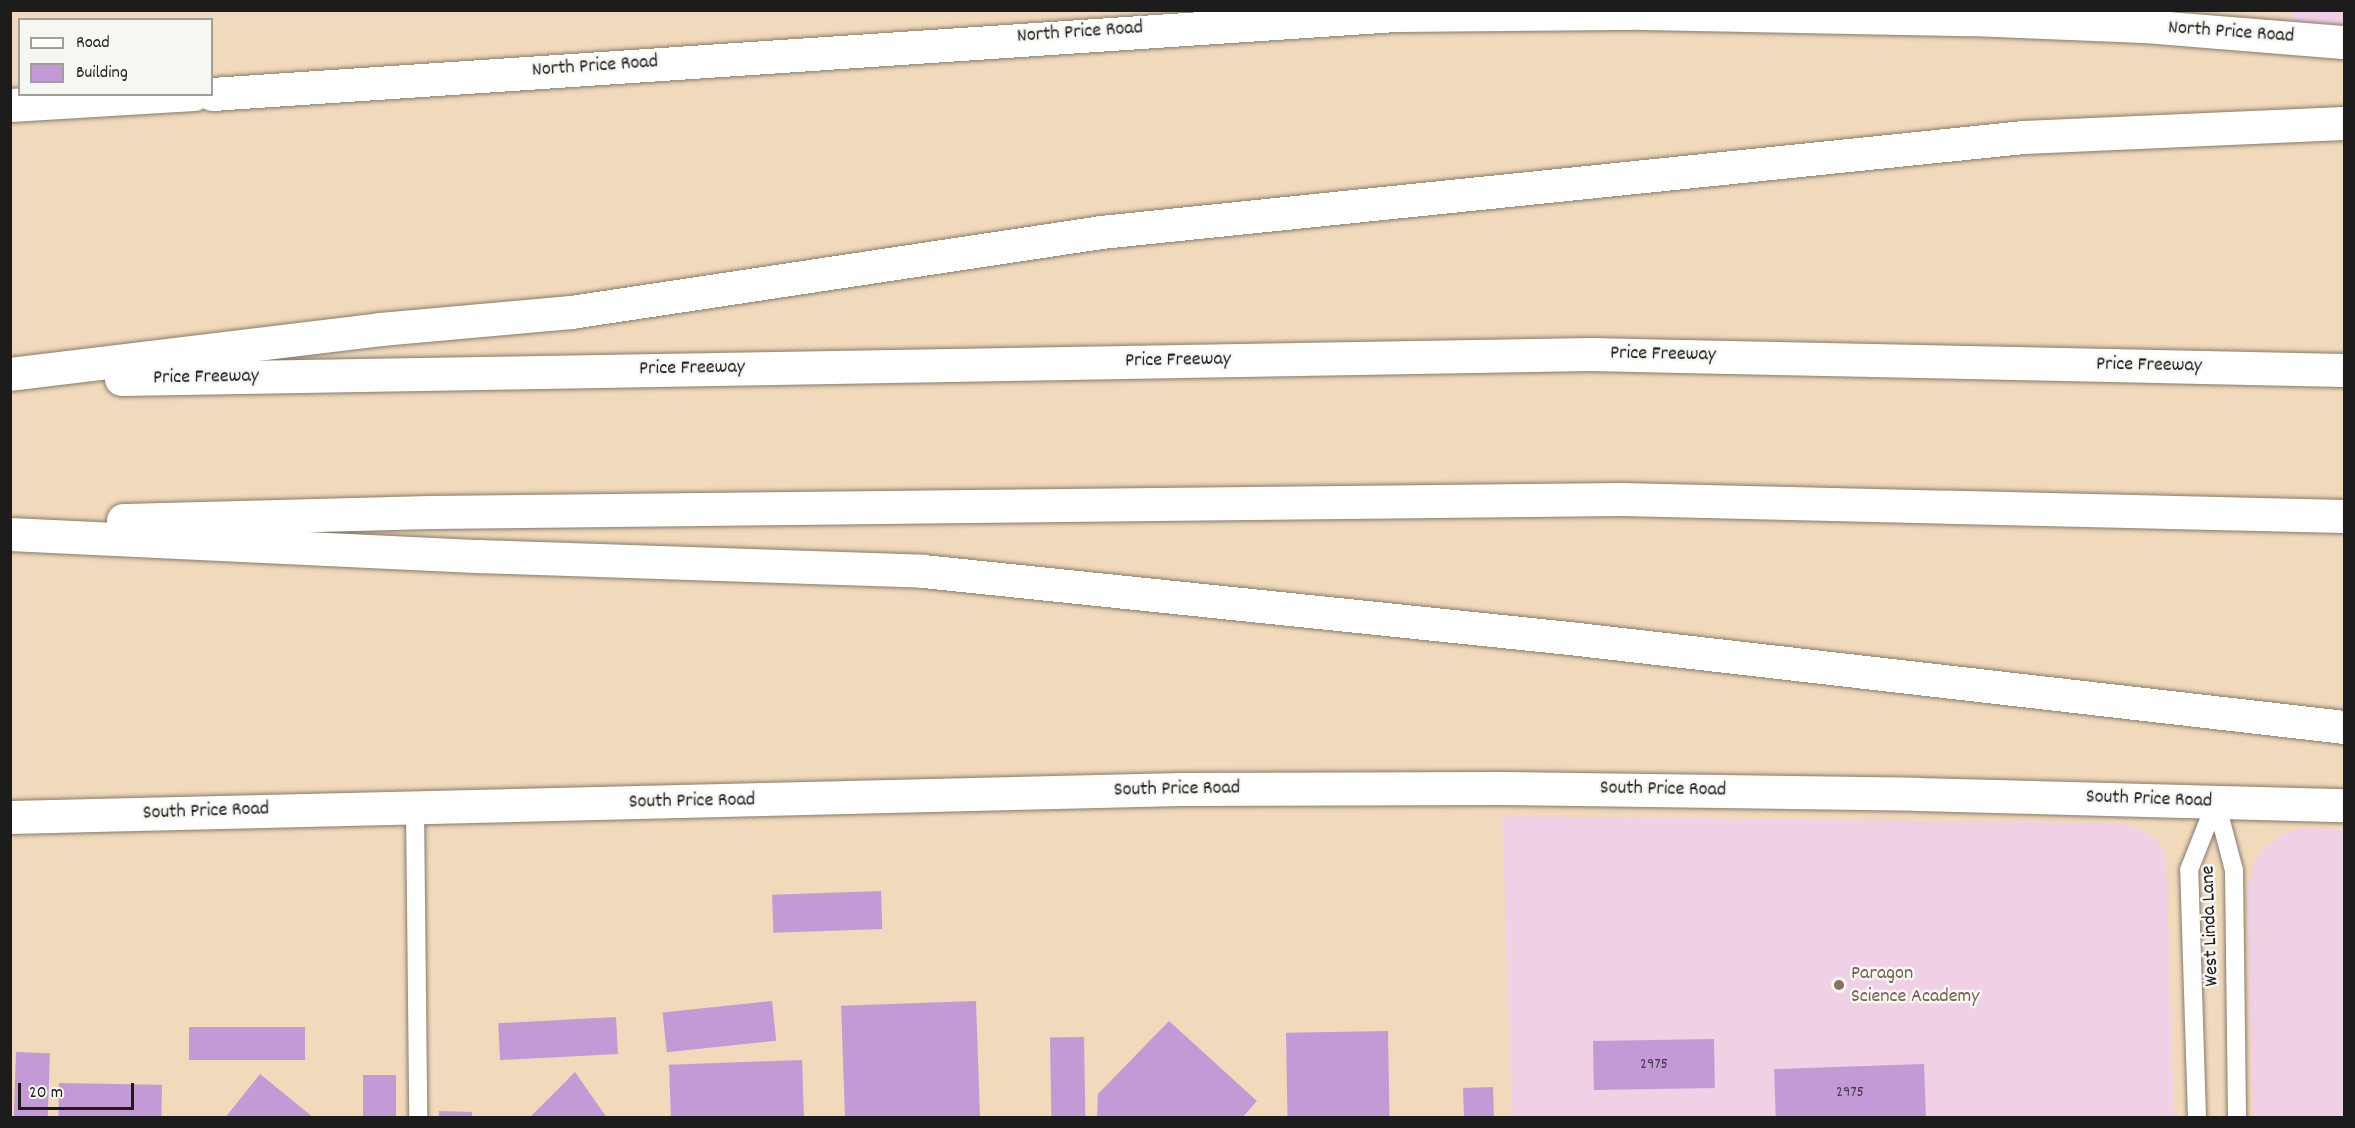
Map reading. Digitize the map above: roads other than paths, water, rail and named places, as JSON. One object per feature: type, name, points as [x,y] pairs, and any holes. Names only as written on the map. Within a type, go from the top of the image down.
[{"type":"main road","name":"North Price Road","points":[[213,93],[1396,15],[1644,13],[1971,19],[2344,42]]},
{"type":"main road","points":[[10,105],[161,96]]},
{"type":"main road","points":[[10,374],[380,329],[571,312],[1113,231],[2023,137],[2344,123]]},
{"type":"main road","name":"Price Freeway","points":[[10,381],[1591,354],[2344,370]]},
{"type":"main road","points":[[10,523],[432,512],[1621,500],[2344,516]]},
{"type":"main road","points":[[10,534],[479,556],[923,571],[1534,634],[2344,727]]},
{"type":"main road","name":"South Price Road","points":[[10,817],[415,806],[735,802],[1182,789],[1479,788],[2344,805]]},
{"type":"lane","name":"West Linda Lane","points":[[2197,1118],[2189,870],[2216,802]]},
{"type":"lane","name":"West Linda Lane","points":[[2216,802],[2234,870],[2237,1118]]},
{"type":"lane","points":[[415,806],[418,1118]]},
{"type":"place","name":"Paragon Science Academy","points":[[1839,985]]}]
